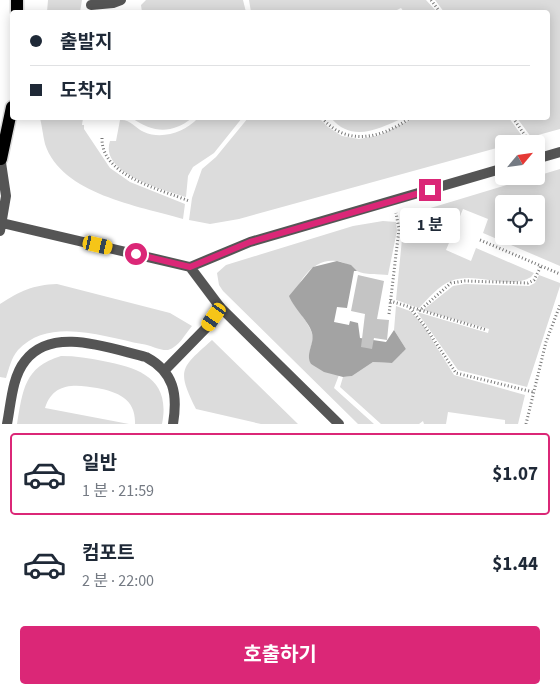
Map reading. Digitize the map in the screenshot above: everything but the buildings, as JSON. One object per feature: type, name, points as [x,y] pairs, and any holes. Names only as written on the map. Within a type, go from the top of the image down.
[{"type":"main road","points":[[0,157],[10,115]]},
{"type":"street","points":[[91,6],[121,0]]},
{"type":"street","points":[[545,156],[560,152]]},
{"type":"street","points":[[0,157],[6,196],[1,227],[174,262],[190,267],[220,307],[339,424]]},
{"type":"street","points":[[190,267],[250,242],[495,171]]},
{"type":"street","points":[[165,370],[207,327],[220,307]]},
{"type":"street","points":[[7,424],[19,372],[24,361],[41,348],[60,343],[78,343],[146,357],[165,370],[175,397],[173,424]]},
{"type":"path","points":[[324,120],[329,126],[343,135],[359,137],[379,133],[406,120]]},
{"type":"path","points":[[514,120],[525,135]]},
{"type":"path","points":[[102,138],[105,153],[111,164],[123,174],[189,201]]},
{"type":"path","points":[[389,314],[400,229],[393,200]]},
{"type":"path","points":[[480,240],[560,274]]},
{"type":"path","points":[[419,312],[451,283],[465,281],[528,283],[534,280],[541,266]]},
{"type":"path","points":[[390,301],[419,312],[487,330]]},
{"type":"path","points":[[526,424],[546,342],[560,305]]},
{"type":"path","points":[[410,308],[424,324],[456,373],[533,392]]},
{"type":"shaded area","points":[[48,0],[82,0],[80,10],[47,10]]},
{"type":"shaded area","points":[[146,0],[243,0],[246,10],[142,10],[141,5]]},
{"type":"shaded area","points":[[249,0],[426,0],[435,10],[402,10],[401,8],[397,10],[251,10]]},
{"type":"shaded area","points":[[435,0],[560,0],[560,129],[538,135],[530,135],[518,120],[550,120],[550,10],[442,10]]},
{"type":"shaded area","points":[[40,120],[83,120],[84,129],[110,168],[130,182],[185,204],[183,219],[124,203],[84,186],[67,175],[54,161],[45,144]]},
{"type":"shaded area","points":[[120,120],[130,122],[144,132],[158,135],[180,131],[196,120],[240,120],[214,153],[193,167],[188,176],[186,197],[149,185],[123,171],[114,162],[109,152],[110,141],[116,141]]},
{"type":"shaded area","points":[[135,120],[189,120],[177,127],[162,130],[147,127]]},
{"type":"shaded area","points":[[246,120],[321,120],[342,136],[359,139],[380,135],[410,120],[510,120],[521,135],[495,135],[495,148],[239,219],[210,224],[189,220],[192,198],[202,169],[216,157]]},
{"type":"shaded area","points":[[333,120],[398,120],[366,132],[356,132],[339,126]]},
{"type":"shaded area","points":[[560,169],[560,266],[511,245],[545,245],[545,195],[495,195],[495,238],[483,233],[488,219],[463,209],[446,250],[471,261],[476,248],[534,273],[531,277],[522,281],[502,282],[471,278],[451,281],[438,289],[419,308],[396,300],[403,229],[415,224],[414,213],[507,185],[545,185],[545,174]]},
{"type":"shaded area","points":[[383,221],[396,222],[397,231],[388,275],[364,273],[342,262],[327,261],[320,263],[307,273],[298,287],[292,302],[310,329],[313,337],[310,353],[311,364],[339,375],[334,388],[374,424],[358,424],[223,291],[219,285],[217,273],[226,265],[353,226]]},
{"type":"shaded area","points":[[337,261],[351,265],[357,271],[354,271],[347,308],[337,307],[334,322],[349,325],[350,321],[358,323],[360,338],[386,342],[394,330],[406,349],[392,363],[373,362],[352,376],[343,377],[324,372],[311,364],[309,352],[313,337],[311,329],[289,296],[313,267]]},
{"type":"shaded area","points":[[539,275],[560,283],[560,286],[527,387],[458,370],[417,312],[488,333],[489,329],[423,310],[453,286],[465,284],[529,286],[535,283]]},
{"type":"shaded area","points":[[57,284],[170,313],[192,326],[179,343],[168,350],[95,334],[61,331],[45,334],[31,340],[18,350],[12,360],[6,378],[0,377],[0,304],[27,290]]},
{"type":"shaded area","points":[[396,306],[410,311],[423,325],[454,375],[525,395],[518,424],[505,424],[505,420],[448,412],[446,424],[424,424],[423,421],[419,424],[381,424],[340,387],[343,377],[352,376],[373,362],[392,363],[406,349],[394,330]]},
{"type":"shaded area","points":[[212,340],[298,424],[261,424],[196,409],[186,385],[185,370],[194,357]]},
{"type":"shaded area","points":[[61,356],[88,358],[117,364],[129,367],[150,378],[162,396],[164,409],[162,424],[135,424],[135,415],[124,398],[97,388],[73,386],[59,389],[53,393],[45,408],[129,424],[17,424],[24,390],[32,373],[39,366]]},
{"type":"route","points":[[136,254],[190,267],[250,242],[430,190]]}]
